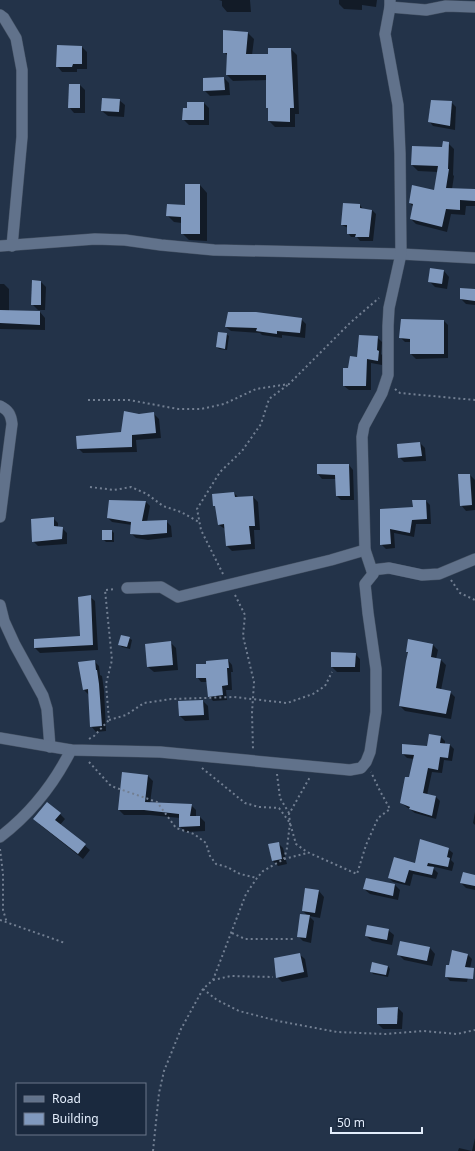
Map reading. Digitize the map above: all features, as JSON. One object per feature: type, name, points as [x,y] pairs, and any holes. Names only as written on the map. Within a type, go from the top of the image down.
[{"type":"street","points":[[373,574],[365,550],[362,437],[364,426],[386,383],[389,355],[388,320],[401,254],[398,105],[385,34],[390,4],[426,10],[446,6],[475,7]]},
{"type":"street","points":[[0,15],[4,18],[16,38],[22,70],[22,137],[12,246]]},
{"type":"street","points":[[0,246],[95,239],[124,240],[214,250],[401,254],[475,258]]},
{"type":"street","points":[[0,406],[8,410],[12,424],[0,518]]},
{"type":"street","points":[[127,588],[161,587],[178,597],[331,560],[365,550]]},
{"type":"street","points":[[0,738],[72,750],[160,752],[350,770],[361,768],[366,762],[370,752],[376,712],[376,669],[365,584],[373,574],[372,570],[389,568],[422,575],[443,573],[475,559]]},
{"type":"street","points":[[0,604],[4,621],[15,645],[43,696],[46,709],[50,747]]},
{"type":"street","points":[[1,837],[28,812],[46,792],[61,771],[72,750]]},
{"type":"path","points":[[256,761],[252,749],[254,682],[243,636],[244,615],[237,597],[229,585],[201,530],[197,509],[220,472],[242,451],[261,424],[269,398],[289,384],[351,322],[394,286]]},
{"type":"path","points":[[386,383],[400,393],[475,400]]},
{"type":"path","points":[[88,400],[129,400],[178,409],[201,409],[224,404],[256,389],[289,384]]},
{"type":"path","points":[[90,487],[114,490],[131,486],[147,494],[163,506],[181,512],[199,522]]},
{"type":"path","points":[[443,573],[460,593],[475,600]]},
{"type":"path","points":[[108,720],[106,684],[112,660],[105,590],[127,588]]},
{"type":"path","points":[[88,740],[94,736],[108,720],[126,715],[144,703],[171,699],[234,697],[287,703],[313,694],[325,686],[332,672]]},
{"type":"path","points":[[189,755],[207,773],[245,803],[259,807],[279,808],[290,823],[284,860]]},
{"type":"path","points":[[89,762],[111,786],[157,802],[176,828],[194,834],[206,843],[210,856],[216,864],[227,867],[240,874],[257,878]]},
{"type":"path","points":[[275,763],[280,798],[289,814],[296,844],[309,852],[357,874],[366,845],[378,818],[390,809],[366,762]]},
{"type":"path","points":[[289,814],[304,786],[317,767]]},
{"type":"path","points":[[1,837],[0,856],[3,874],[3,910],[7,922]]},
{"type":"path","points":[[213,980],[246,894],[257,878],[263,871],[284,860],[309,852]]},
{"type":"path","points":[[0,920],[65,943]]},
{"type":"path","points":[[232,933],[245,939],[294,939]]},
{"type":"path","points":[[153,1151],[159,1093],[164,1072],[181,1029],[203,989],[213,980],[231,976],[273,977]]},
{"type":"path","points":[[203,989],[217,1000],[239,1011],[278,1021],[337,1032],[385,1034],[423,1031],[457,1034],[475,1030]]},
{"type":"building","points":[[223,30],[248,32],[246,54],[268,54],[268,48],[291,48],[294,108],[290,108],[290,122],[268,121],[268,108],[266,108],[266,75],[226,75],[227,53],[223,53]]},
{"type":"building","points":[[57,45],[82,46],[82,64],[73,64],[72,67],[56,67]]},
{"type":"building","points":[[224,77],[225,90],[203,91],[203,78]]},
{"type":"building","points":[[69,84],[80,84],[80,108],[68,108]]},
{"type":"building","points":[[102,98],[120,99],[119,112],[101,111]]},
{"type":"building","points":[[431,100],[452,101],[450,126],[428,122]]},
{"type":"building","points":[[187,102],[204,102],[204,120],[182,120],[183,108],[187,108]]},
{"type":"building","points":[[443,141],[449,142],[449,169],[446,188],[475,189],[475,201],[460,200],[460,210],[446,209],[442,227],[410,219],[413,204],[409,203],[412,185],[434,190],[438,166],[411,165],[412,146],[442,147]]},
{"type":"building","points":[[185,184],[200,184],[200,234],[181,234],[181,217],[166,216],[167,204],[185,205]]},
{"type":"building","points":[[343,203],[360,204],[360,208],[372,210],[369,237],[355,237],[356,234],[347,234],[347,225],[341,225]]},
{"type":"building","points":[[430,268],[444,270],[442,284],[428,282]]},
{"type":"building","points":[[32,280],[41,281],[41,305],[31,305]]},
{"type":"building","points":[[460,288],[475,289],[475,301],[460,299]]},
{"type":"building","points":[[0,310],[40,311],[40,325],[0,323]]},
{"type":"building","points":[[228,312],[256,312],[302,318],[300,333],[277,331],[277,334],[256,331],[257,328],[225,327]]},
{"type":"building","points":[[401,319],[444,320],[444,354],[410,354],[410,339],[399,338]]},
{"type":"building","points":[[218,332],[227,333],[225,349],[216,347]]},
{"type":"building","points":[[359,335],[378,336],[378,361],[367,359],[366,386],[343,386],[343,368],[348,368],[350,356],[357,357]]},
{"type":"building","points":[[124,411],[139,414],[154,412],[156,433],[132,435],[132,447],[77,449],[76,436],[121,432]]},
{"type":"building","points":[[420,442],[422,456],[398,458],[397,444]]},
{"type":"building","points":[[317,464],[349,464],[350,496],[336,496],[335,475],[317,474]]},
{"type":"building","points":[[458,474],[470,474],[472,505],[460,506]]},
{"type":"building","points":[[234,492],[235,497],[253,496],[255,526],[249,526],[251,544],[226,546],[224,524],[218,525],[215,506],[213,506],[212,494]]},
{"type":"building","points":[[109,500],[146,501],[142,521],[167,520],[167,533],[142,535],[130,534],[131,522],[107,518]]},
{"type":"building","points":[[412,500],[426,500],[427,519],[412,520],[410,533],[390,529],[391,544],[380,545],[380,509],[413,507]]},
{"type":"building","points":[[54,517],[54,526],[63,527],[62,539],[32,542],[31,519]]},
{"type":"building","points":[[102,530],[112,530],[112,540],[102,540]]},
{"type":"building","points":[[91,595],[93,645],[34,648],[34,639],[80,636],[78,597]]},
{"type":"building","points":[[121,635],[130,637],[127,647],[118,645]]},
{"type":"building","points":[[408,639],[433,644],[431,657],[441,659],[436,688],[451,691],[446,714],[399,706],[408,652],[406,652]]},
{"type":"building","points":[[171,641],[173,665],[147,667],[145,644]]},
{"type":"building","points":[[331,652],[356,653],[355,667],[331,667]]},
{"type":"building","points":[[228,659],[228,685],[222,686],[223,695],[208,697],[206,678],[196,678],[196,664],[206,664],[206,661]]},
{"type":"building","points":[[95,660],[99,684],[102,726],[90,727],[88,689],[83,690],[78,662]]},
{"type":"building","points":[[203,700],[204,715],[179,716],[178,701]]},
{"type":"building","points":[[429,734],[441,736],[440,743],[450,744],[448,758],[440,757],[438,770],[428,768],[423,793],[436,796],[432,816],[409,809],[410,807],[400,803],[405,777],[409,777],[414,755],[402,754],[402,744],[427,746]]},
{"type":"building","points":[[122,772],[148,775],[145,802],[192,804],[190,816],[200,816],[200,826],[179,827],[179,814],[144,810],[118,810]]},
{"type":"building","points":[[47,802],[61,813],[55,820],[86,844],[78,854],[33,819]]},
{"type":"building","points":[[420,839],[449,848],[447,857],[450,858],[448,867],[428,863],[427,866],[434,867],[432,875],[409,870],[405,883],[388,878],[394,857],[415,863]]},
{"type":"building","points":[[279,842],[282,859],[272,861],[268,844]]},
{"type":"building","points":[[463,872],[475,875],[475,886],[460,883]]},
{"type":"building","points":[[366,878],[395,884],[393,896],[363,889]]},
{"type":"building","points":[[305,888],[319,890],[315,913],[302,911]]},
{"type":"building","points":[[300,914],[310,915],[306,938],[297,937]]},
{"type":"building","points":[[367,925],[389,929],[387,940],[365,936]]},
{"type":"building","points":[[400,941],[430,947],[427,961],[397,955]]},
{"type":"building","points":[[452,950],[468,954],[465,967],[474,968],[473,979],[445,977],[446,965],[449,965]]},
{"type":"building","points":[[300,953],[304,972],[276,978],[274,958]]},
{"type":"building","points":[[372,962],[388,966],[386,975],[370,972]]},
{"type":"building","points":[[398,1007],[397,1024],[377,1024],[377,1008]]}]
